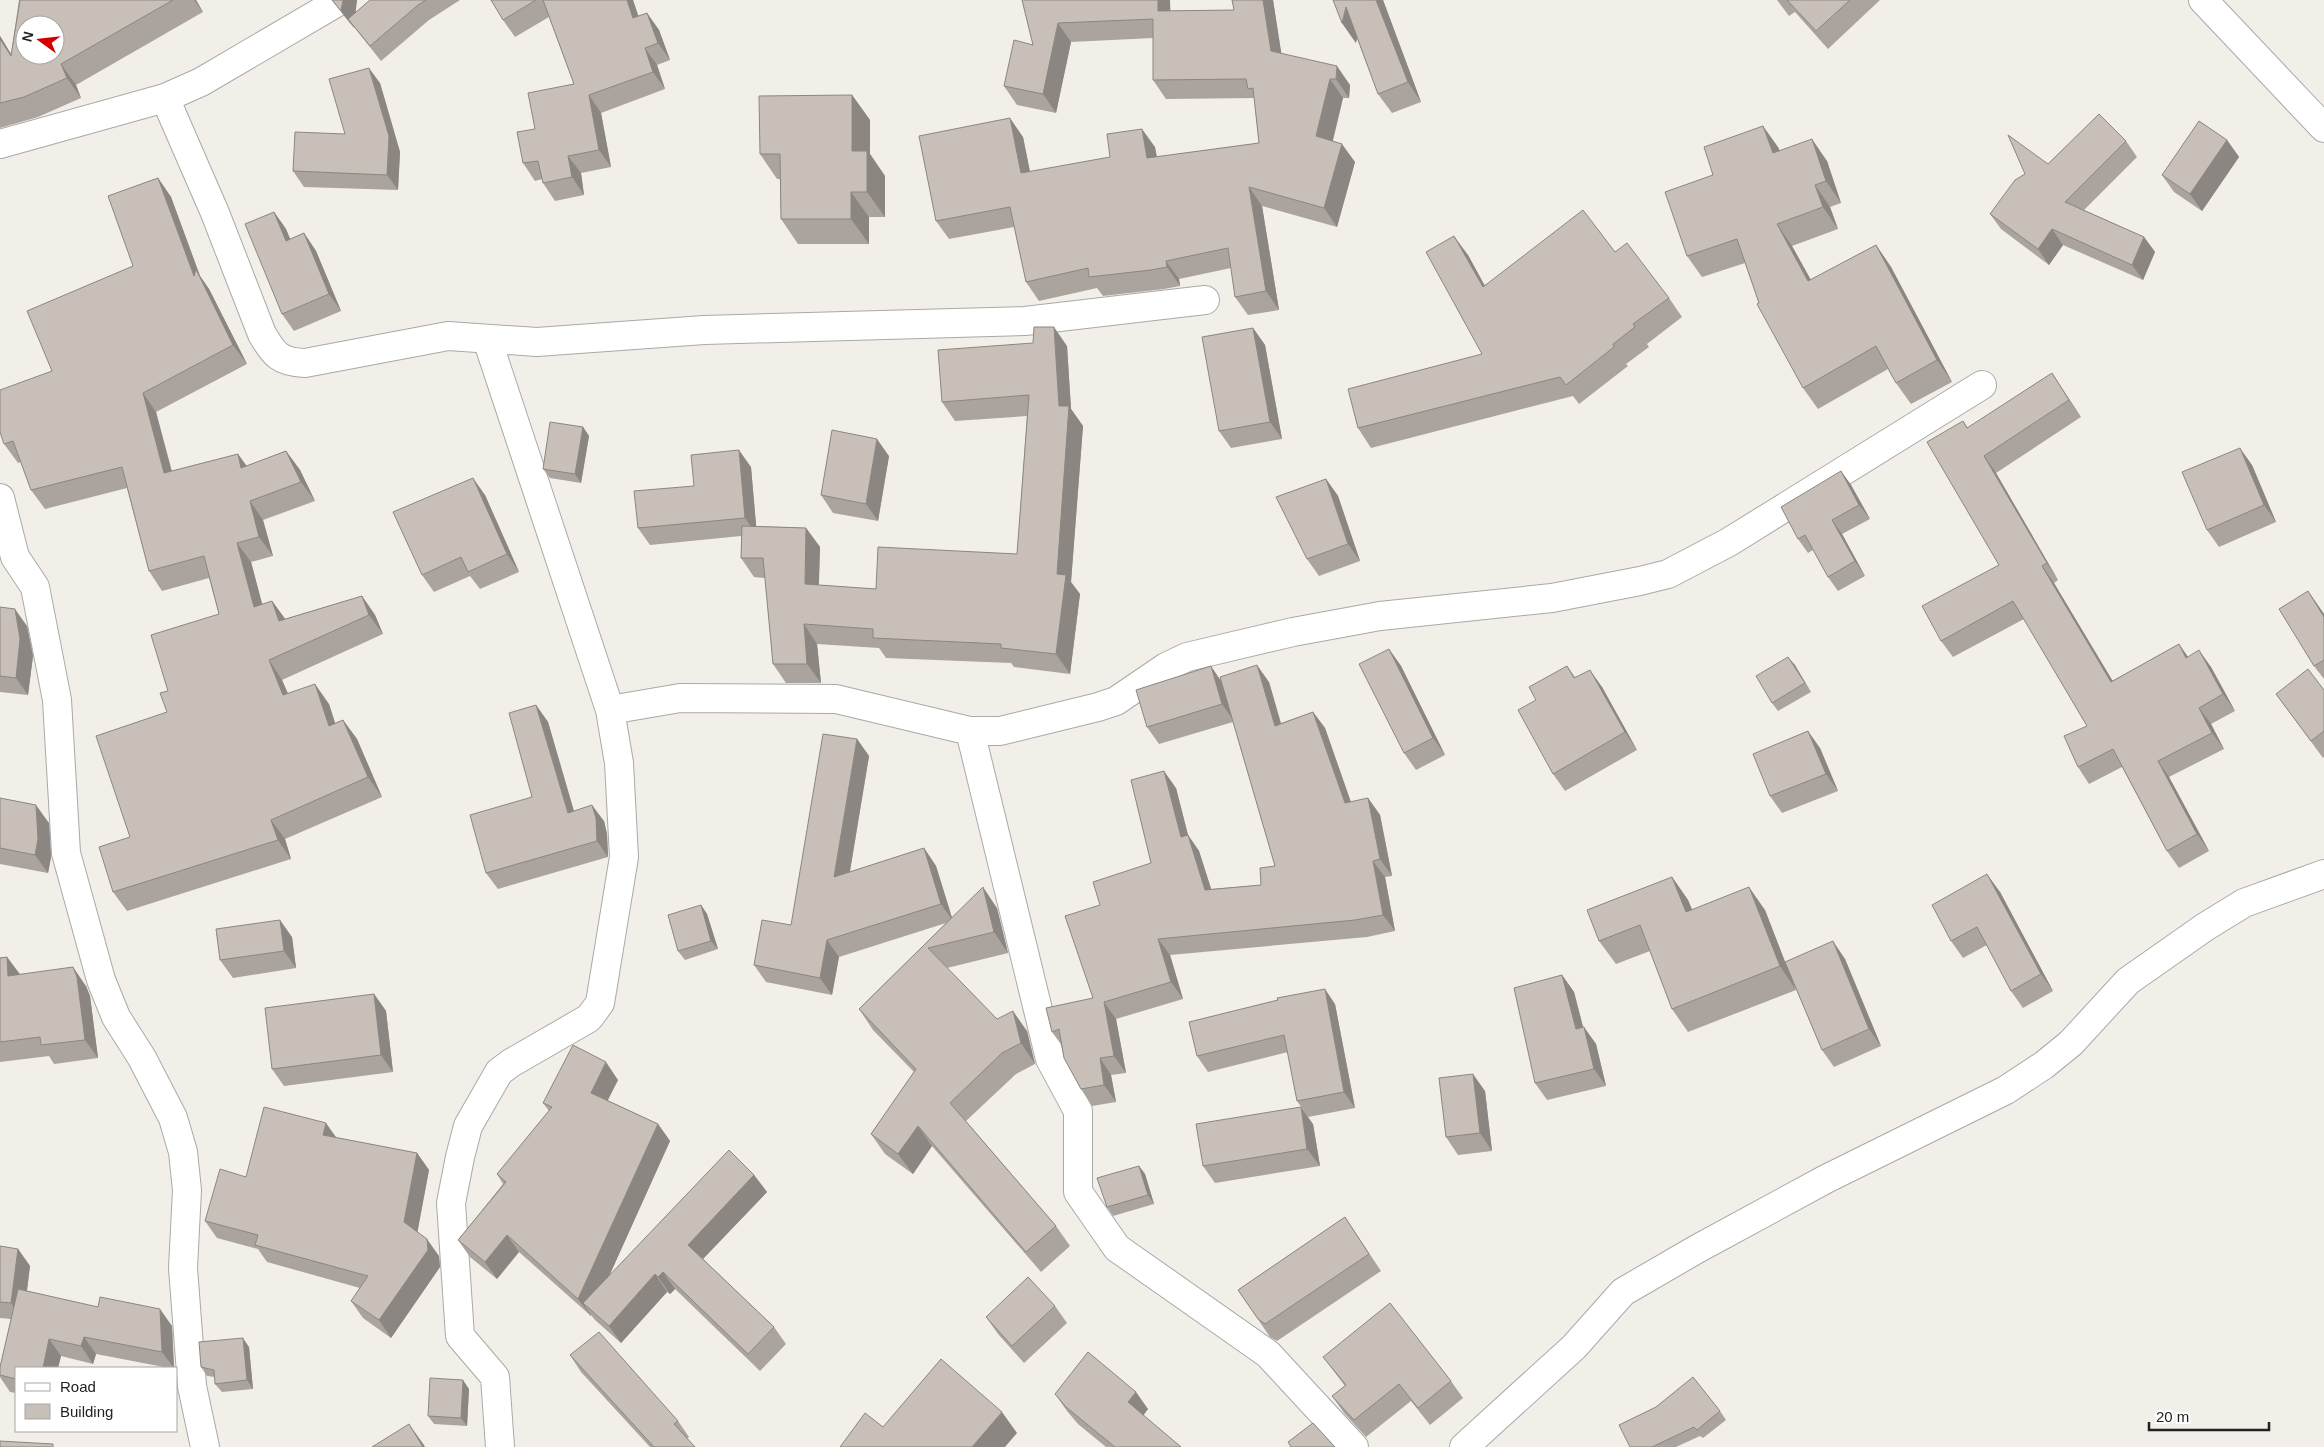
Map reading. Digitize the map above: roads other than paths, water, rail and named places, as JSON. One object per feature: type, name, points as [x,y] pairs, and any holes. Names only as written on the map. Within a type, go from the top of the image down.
[{"type":"street","points":[[0,144],[165,98],[201,82],[340,0]]},
{"type":"street","points":[[2203,0],[2324,128]]},
{"type":"street","points":[[165,98],[215,212],[262,334],[272,351],[283,360],[305,363],[448,336],[537,342],[704,330],[1025,321],[1205,300]]},
{"type":"street","points":[[488,339],[610,710],[619,763],[624,857],[600,1003],[590,1018],[511,1062],[499,1072],[468,1126],[451,1203],[460,1336],[495,1377],[500,1447]]},
{"type":"street","points":[[610,710],[680,698],[836,699],[970,731],[1000,731],[1116,701],[1166,667],[1187,657],[1292,632],[1380,616],[1552,598],[1668,574],[1730,542],[1785,510],[1982,385]]},
{"type":"street","points":[[0,498],[8,559],[34,588],[57,700],[66,853],[101,980],[116,1017],[142,1058],[173,1118],[183,1152],[186,1190],[184,1268],[192,1386],[205,1447]]},
{"type":"street","points":[[970,731],[1050,1059],[1078,1111],[1078,1192],[1116,1248],[1268,1354],[1354,1447]]},
{"type":"street","points":[[1464,1447],[1574,1347],[1623,1292],[1697,1249],[1826,1179],[2006,1090],[2071,1044],[2128,981],[2205,927],[2244,903],[2324,874]]}]
